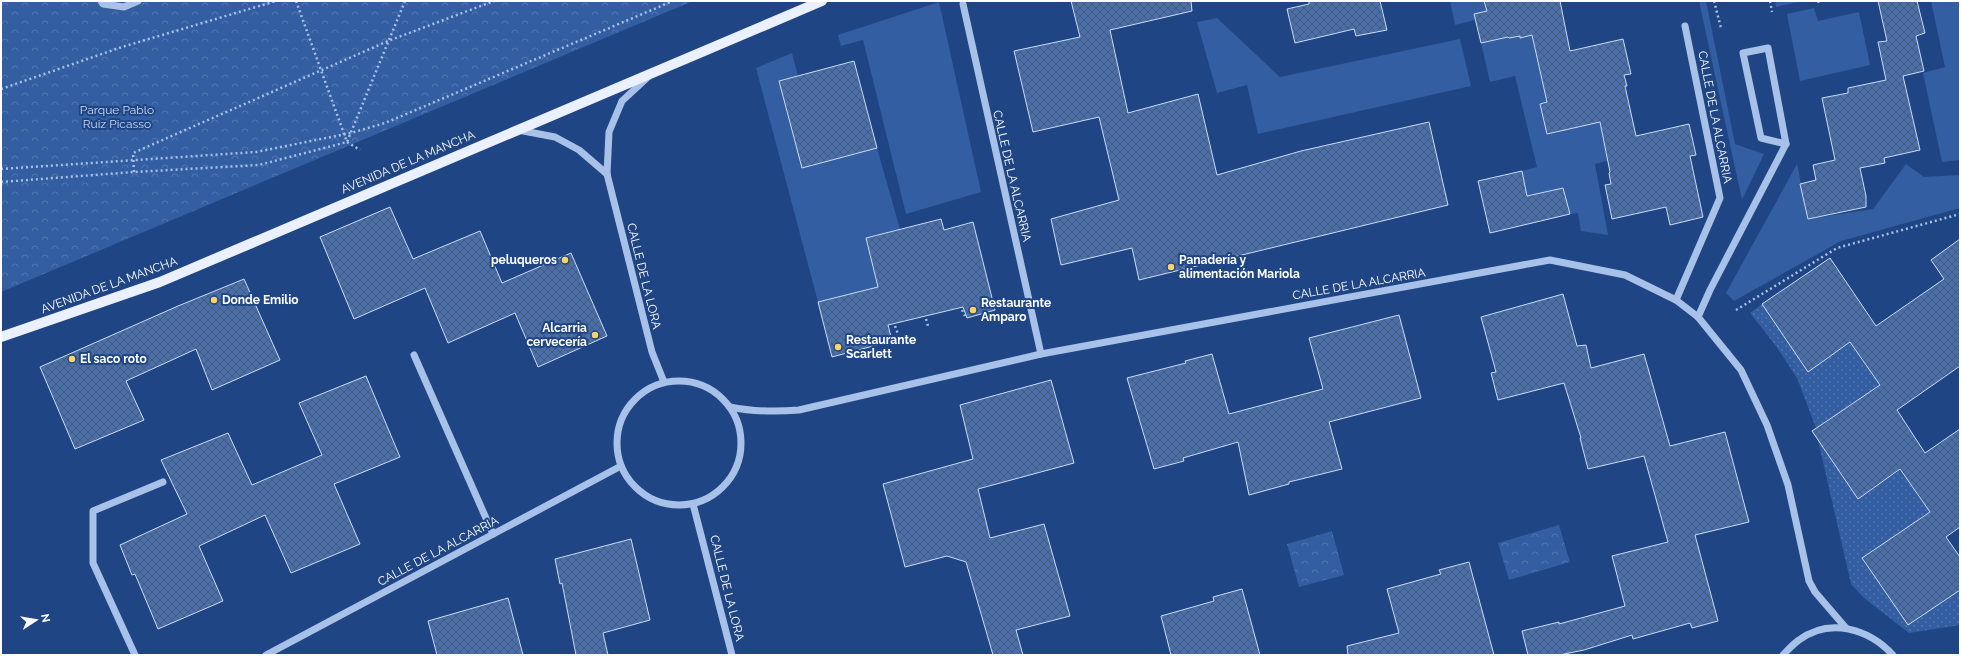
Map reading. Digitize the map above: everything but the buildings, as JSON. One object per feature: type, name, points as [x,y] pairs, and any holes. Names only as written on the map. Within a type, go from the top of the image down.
[{"type":"main road","name":"AVENIDA DE LA MANCHA","points":[[1,336],[160,282],[822,1]]},
{"type":"street","points":[[101,1],[104,4],[124,7],[138,1]]},
{"type":"street","name":"CALLE DE LA ALCARRIA","points":[[962,4],[1041,354]]},
{"type":"street","name":"CALLE DE LA ALCARRIA","points":[[1676,300],[1720,198],[1685,26]]},
{"type":"street","points":[[1698,317],[1710,290],[1786,144],[1768,48],[1743,53],[1762,138],[1786,144]]},
{"type":"street","name":"CALLE DE LA LORA","points":[[653,72],[622,101],[609,132],[607,174],[652,352],[664,382]]},
{"type":"street","points":[[518,130],[555,137],[579,150],[607,174]]},
{"type":"street","name":"CALLE DE LA ALCARRIA","points":[[730,407],[750,411],[774,412],[799,410],[1041,354],[1550,260],[1625,275],[1676,300],[1698,317],[1741,370],[1767,425],[1788,485],[1809,581],[1815,592],[1846,628]]},
{"type":"street","points":[[414,355],[493,534]]},
{"type":"street","points":[[683,380],[701,384],[717,393],[730,407],[739,424],[742,442],[739,462],[731,479],[718,493],[702,502],[673,506],[654,501],[631,483],[618,457],[617,438],[622,419],[632,402],[646,390],[664,382],[683,380]]},
{"type":"street","name":"CALLE DE LA ALCARRIA","points":[[266,655],[622,466]]},
{"type":"street","points":[[134,655],[92,563],[93,511],[163,482]]},
{"type":"street","name":"CALLE DE LA LORA","points":[[693,504],[732,655]]},
{"type":"street","points":[[1783,655],[1799,640],[1821,629],[1846,628],[1871,636],[1882,643],[1893,655]]},
{"type":"path","points":[[1,89],[122,47],[276,1]]},
{"type":"path","points":[[296,1],[347,142],[360,150]]},
{"type":"path","points":[[347,142],[405,1]]},
{"type":"path","points":[[134,172],[133,153],[388,41],[494,1]]},
{"type":"path","points":[[1,169],[256,152],[351,133],[385,123],[673,1]]},
{"type":"path","points":[[1714,1],[1721,28]]},
{"type":"path","points":[[1770,1],[1772,12]]},
{"type":"path","points":[[1,182],[134,172],[259,166],[347,142]]},
{"type":"path","points":[[1736,310],[1837,248],[1960,214]]},
{"type":"path","points":[[962,310],[965,316]]},
{"type":"path","points":[[926,319],[928,326]]},
{"type":"path","points":[[895,326],[898,334]]},
{"type":"green space","name":"Parque Pablo Ruiz Picasso","points":[[1,1],[693,1],[1,292]]},
{"type":"green space","points":[[1450,1],[1484,1],[1487,11],[1474,14],[1475,20],[1455,25]]},
{"type":"green space","points":[[1699,1],[1706,1],[1735,144],[1764,154],[1742,200]]},
{"type":"green space","points":[[1775,1],[1803,1],[1776,7]]},
{"type":"green space","points":[[1931,1],[1960,1],[1960,160],[1942,162],[1923,73],[1945,67]]},
{"type":"green space","points":[[939,2],[981,192],[906,214],[863,40],[841,46],[838,35]]},
{"type":"green space","points":[[1814,8],[1818,21],[1859,12],[1870,65],[1800,81],[1787,14]]},
{"type":"green space","points":[[1217,18],[1280,77],[1460,39],[1471,86],[1258,134],[1247,85],[1217,93],[1197,22]]},
{"type":"green space","points":[[1535,34],[1533,41],[1547,102],[1540,104],[1547,134],[1601,120],[1610,160],[1595,164],[1608,235],[1581,231],[1578,213],[1570,214],[1563,188],[1527,196],[1522,171],[1537,167],[1515,76],[1490,82],[1481,43],[1508,37],[1520,36],[1521,38]]},
{"type":"green space","points":[[792,53],[798,76],[779,81],[802,167],[877,148],[900,229],[866,238],[878,287],[818,302],[756,68]]},
{"type":"green space","points":[[1797,164],[1808,219],[1873,209],[1906,164],[1924,177],[1960,175],[1960,208],[1841,241],[1734,301],[1726,293]]},
{"type":"green space","points":[[1762,304],[1808,371],[1850,343],[1880,385],[1816,428],[1797,378],[1776,346],[1750,313]]},
{"type":"green space","points":[[1818,440],[1858,499],[1900,470],[1930,512],[1862,558],[1908,625],[1960,590],[1960,625],[1909,633],[1864,598],[1851,584]]},
{"type":"green space","points":[[1559,525],[1570,562],[1509,580],[1498,543]]},
{"type":"green space","points":[[1332,531],[1344,575],[1299,587],[1287,544]]},
{"type":"place","name":"peluqueros","points":[[565,260]]},
{"type":"place","name":"Panadería y alimentación Mariola","points":[[1171,267]]},
{"type":"place","name":"Donde Emilio","points":[[214,300]]},
{"type":"place","name":"Restaurante Amparo","points":[[973,310]]},
{"type":"place","name":"Alcarria cervecería","points":[[595,335]]},
{"type":"place","name":"Restaurante Scarlett","points":[[838,347]]},
{"type":"place","name":"El saco roto","points":[[72,359]]}]
